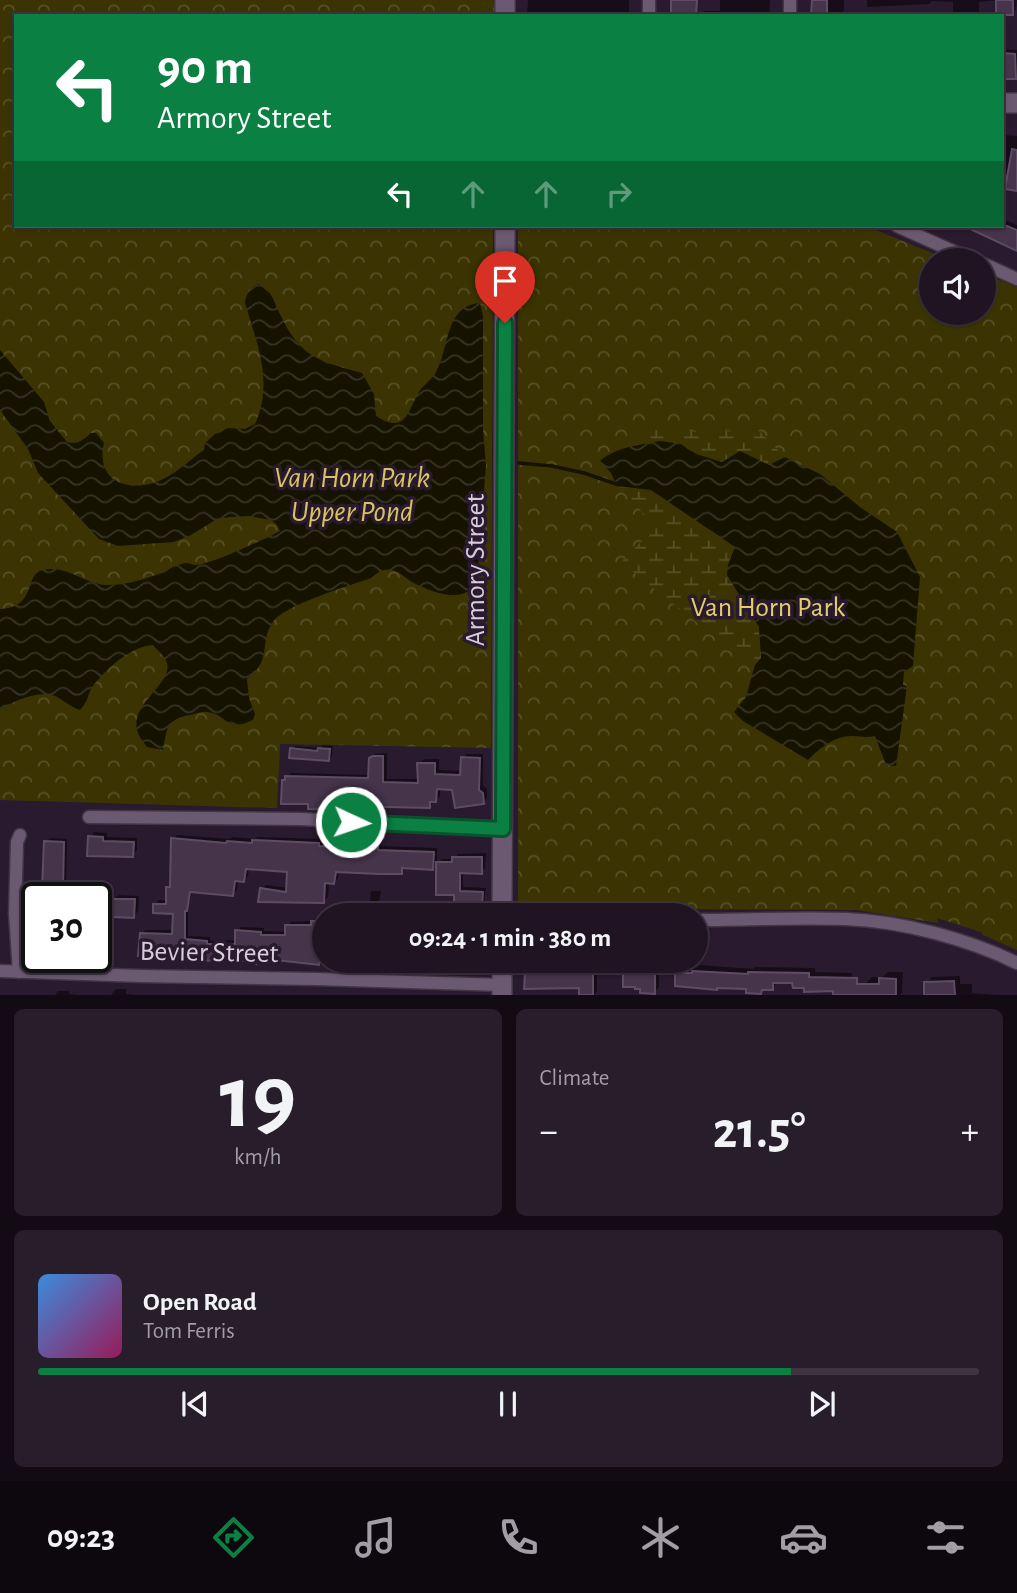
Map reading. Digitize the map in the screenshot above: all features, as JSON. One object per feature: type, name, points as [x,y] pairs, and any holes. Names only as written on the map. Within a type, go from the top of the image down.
[{"type":"main road","name":"Armory Street","points":[[502,903],[505,228]]},
{"type":"street","points":[[901,228],[946,248]]},
{"type":"street","points":[[996,269],[1017,279]]},
{"type":"street","points":[[89,817],[300,819],[503,829]]},
{"type":"street","points":[[19,972],[15,913],[17,842],[20,835]]},
{"type":"street","points":[[708,920],[848,919],[940,935],[995,952],[1017,963]]},
{"type":"street","name":"Bevier Street","points":[[0,971],[502,990]]},
{"type":"green space","points":[[0,0],[494,0],[494,14],[14,14],[14,228],[493,228],[491,748],[280,744],[277,808],[0,800]]},
{"type":"green space","name":"Van Horn Park","points":[[518,228],[871,228],[920,248],[919,325],[996,325],[996,279],[1017,287],[1017,950],[981,932],[937,918],[938,923],[857,910],[708,909],[708,903],[518,903]]},
{"type":"green space","points":[[655,427],[679,428],[705,434],[718,427],[731,432],[756,428],[785,457],[769,465],[740,451],[722,462],[696,454],[681,444],[654,442],[649,435]]},
{"type":"green space","points":[[617,486],[651,490],[735,547],[728,565],[759,627],[761,658],[755,665],[721,642],[621,562],[646,537],[649,519]]},
{"type":"water","name":"Van Horn Park Upper Pond","points":[[259,284],[270,294],[295,340],[322,360],[362,373],[374,394],[376,416],[395,423],[405,418],[421,389],[435,374],[454,320],[468,306],[480,303],[483,316],[483,430],[486,465],[477,582],[464,593],[448,595],[422,587],[394,570],[383,570],[371,578],[290,609],[273,622],[266,637],[260,664],[247,679],[249,698],[255,714],[253,720],[237,725],[214,713],[205,712],[176,719],[169,726],[163,750],[147,747],[138,733],[136,723],[144,704],[167,671],[166,660],[153,645],[136,649],[112,666],[93,686],[80,710],[55,696],[41,694],[0,709],[0,609],[20,603],[37,573],[52,569],[69,572],[101,584],[127,583],[182,564],[196,565],[213,561],[280,531],[271,520],[249,516],[217,519],[174,542],[118,546],[99,539],[38,473],[28,449],[0,410],[0,350],[44,402],[50,421],[67,442],[77,442],[91,433],[96,433],[104,443],[104,465],[114,479],[131,485],[153,483],[173,473],[204,450],[205,443],[215,434],[228,428],[245,429],[255,424],[263,393],[262,363],[245,303],[249,291]]},
{"type":"water","points":[[660,441],[681,444],[696,454],[722,462],[740,451],[769,465],[785,457],[820,474],[860,507],[897,532],[920,577],[913,666],[904,672],[903,685],[907,686],[896,766],[886,765],[875,736],[852,736],[833,740],[808,760],[743,721],[734,712],[746,697],[755,665],[761,658],[759,627],[727,575],[735,547],[651,490],[617,486],[611,473],[600,461],[606,456],[636,445]]},
{"type":"building","points":[[671,0],[697,0],[696,14],[671,14]]},
{"type":"building","points":[[812,0],[827,0],[827,14],[811,14]]},
{"type":"building","points":[[996,0],[1013,0],[1013,15],[996,14]]},
{"type":"building","points":[[1004,53],[1015,54],[1016,79],[1004,79]]},
{"type":"building","points":[[1012,149],[1017,150],[1017,191],[1005,189]]},
{"type":"building","points":[[1007,226],[1017,230],[1017,251],[968,228]]},
{"type":"building","points":[[290,748],[317,751],[318,748],[330,749],[329,761],[289,758]]},
{"type":"building","points":[[383,756],[383,782],[418,783],[417,763],[435,763],[435,774],[460,775],[461,757],[480,758],[479,790],[483,793],[484,804],[455,808],[452,790],[437,789],[436,802],[430,802],[430,808],[346,806],[345,810],[308,809],[308,804],[281,804],[282,780],[285,780],[285,776],[368,778],[369,758]]},
{"type":"building","points":[[88,836],[103,837],[103,841],[134,842],[133,857],[87,856]]},
{"type":"building","points":[[171,838],[226,843],[252,843],[252,840],[319,843],[319,846],[358,848],[358,843],[378,844],[378,850],[434,852],[433,870],[402,868],[402,874],[336,872],[334,884],[325,883],[324,903],[258,902],[260,888],[286,892],[287,872],[246,869],[244,882],[235,881],[233,896],[190,892],[185,911],[185,939],[207,941],[207,944],[235,944],[235,930],[261,932],[261,935],[285,935],[285,925],[311,925],[312,921],[312,964],[276,960],[256,960],[256,964],[247,961],[141,960],[141,956],[138,956],[140,933],[172,934],[173,914],[153,913],[153,904],[166,904],[166,887],[170,887]]},
{"type":"building","points":[[44,841],[64,842],[63,882],[42,882]]},
{"type":"building","points":[[452,857],[482,857],[482,874],[460,873],[460,891],[483,892],[482,903],[454,903],[454,895],[436,895],[436,862],[452,862]]},
{"type":"building","points":[[113,899],[135,899],[134,918],[112,917]]},
{"type":"building","points":[[525,973],[593,973],[593,995],[579,995],[579,988],[524,989]]},
{"type":"building","points":[[675,973],[809,973],[809,977],[857,978],[857,984],[879,984],[879,978],[896,979],[896,995],[804,992],[804,988],[793,988],[792,983],[773,983],[773,990],[762,990],[761,994],[746,993],[746,989],[717,990],[675,986]]},
{"type":"building","points":[[623,974],[655,974],[655,994],[640,993],[640,989],[635,987],[623,987]]},
{"type":"building","points":[[954,981],[955,995],[924,995],[924,982]]},
{"type":"waterway","points":[[519,463],[584,473],[619,485]]},
{"type":"route","points":[[351,822],[503,829],[505,323]]}]
